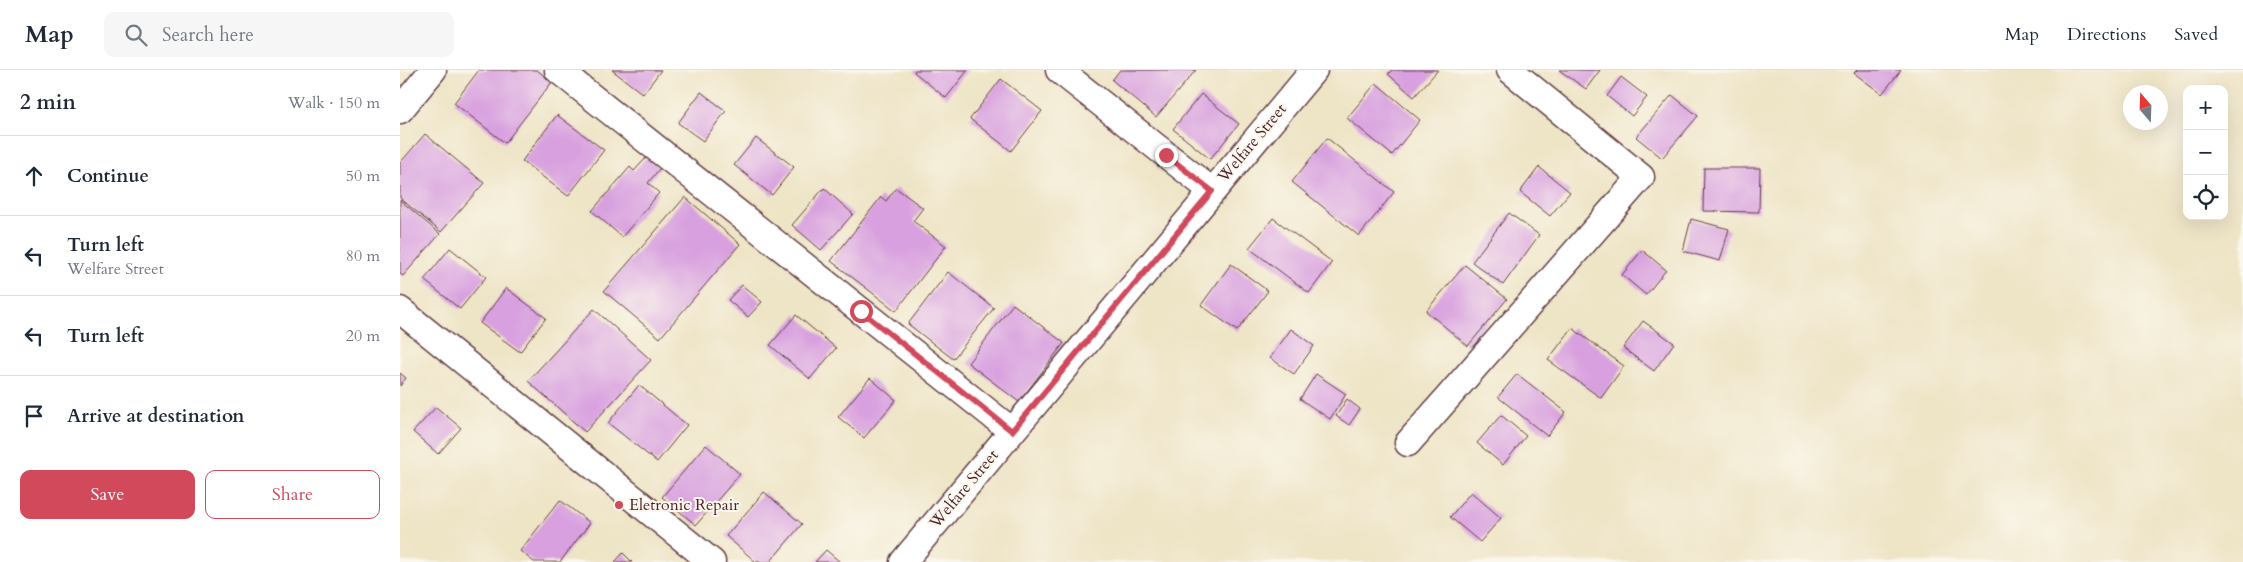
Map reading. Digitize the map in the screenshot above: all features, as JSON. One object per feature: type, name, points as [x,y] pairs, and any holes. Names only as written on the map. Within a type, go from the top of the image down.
[{"type":"street","points":[[400,110],[433,70]]},
{"type":"street","points":[[558,70],[1012,431]]},
{"type":"street","points":[[1059,70],[1212,191]]},
{"type":"street","name":"Welfare Street","points":[[903,562],[1314,70]]},
{"type":"street","points":[[1408,442],[1641,177],[1510,70]]},
{"type":"street","points":[[400,310],[712,562]]},
{"type":"building","points":[[479,70],[537,70],[552,82],[505,143],[454,103]]},
{"type":"building","points":[[612,70],[661,70],[643,94]]},
{"type":"building","points":[[915,70],[968,70],[946,98],[914,72]]},
{"type":"building","points":[[1120,70],[1196,70],[1156,117],[1112,80]]},
{"type":"building","points":[[1392,70],[1438,70],[1414,97],[1388,74]]},
{"type":"building","points":[[1559,70],[1600,70],[1586,89]]},
{"type":"building","points":[[1857,70],[1901,70],[1882,94],[1854,73]]},
{"type":"building","points":[[1621,77],[1647,97],[1632,116],[1607,96]]},
{"type":"building","points":[[1001,79],[1042,111],[1011,151],[970,119]]},
{"type":"building","points":[[1376,83],[1420,120],[1392,155],[1347,118]]},
{"type":"building","points":[[701,92],[726,111],[703,141],[678,123]]},
{"type":"building","points":[[1201,94],[1239,124],[1210,159],[1173,129]]},
{"type":"building","points":[[1672,95],[1698,116],[1662,158],[1636,137]]},
{"type":"building","points":[[557,115],[604,150],[568,196],[522,161]]},
{"type":"building","points":[[425,134],[484,183],[441,232],[400,198],[400,163]]},
{"type":"building","points":[[756,138],[794,167],[772,195],[734,165]]},
{"type":"building","points":[[1327,138],[1394,192],[1359,236],[1292,182]]},
{"type":"building","points":[[647,157],[660,168],[648,183],[659,193],[622,237],[592,211],[630,167],[634,171]]},
{"type":"building","points":[[1539,167],[1570,192],[1550,216],[1520,192]]},
{"type":"building","points":[[1704,168],[1760,168],[1759,212],[1703,211]]},
{"type":"building","points":[[824,188],[853,214],[821,250],[792,225]]},
{"type":"building","points":[[896,188],[923,208],[913,221],[946,246],[896,311],[831,261],[881,197],[886,201]]},
{"type":"building","points":[[685,197],[740,244],[660,338],[604,291]]},
{"type":"building","points":[[400,200],[440,234],[403,276],[400,274]]},
{"type":"building","points":[[1509,213],[1539,235],[1503,285],[1472,262]]},
{"type":"building","points":[[1273,218],[1332,262],[1309,293],[1249,248]]},
{"type":"building","points":[[1691,219],[1729,229],[1720,261],[1683,251]]},
{"type":"building","points":[[450,248],[486,277],[460,309],[424,280]]},
{"type":"building","points":[[1642,250],[1666,270],[1646,295],[1622,275]]},
{"type":"building","points":[[1231,264],[1268,291],[1237,331],[1201,305]]},
{"type":"building","points":[[1465,265],[1507,299],[1468,346],[1426,311]]},
{"type":"building","points":[[948,272],[994,308],[953,359],[908,324]]},
{"type":"building","points":[[742,285],[762,302],[748,317],[728,300]]},
{"type":"building","points":[[506,288],[546,318],[520,352],[480,323]]},
{"type":"building","points":[[1013,304],[1064,343],[1019,402],[968,363]]},
{"type":"building","points":[[594,309],[651,360],[585,432],[528,381]]},
{"type":"building","points":[[796,315],[836,348],[810,379],[770,345]]},
{"type":"building","points":[[1643,321],[1674,343],[1654,371],[1623,348]]},
{"type":"building","points":[[1572,328],[1624,366],[1601,398],[1548,360]]},
{"type":"building","points":[[1291,329],[1314,346],[1294,374],[1270,358]]},
{"type":"building","points":[[400,373],[406,378],[400,386]]},
{"type":"building","points":[[1316,374],[1346,394],[1330,419],[1300,399]]},
{"type":"building","points":[[1517,374],[1566,412],[1547,436],[1498,397]]},
{"type":"building","points":[[870,378],[896,400],[864,438],[838,417]]},
{"type":"building","points":[[639,385],[687,425],[657,462],[608,423]]},
{"type":"building","points":[[1347,399],[1360,409],[1349,425],[1336,416]]},
{"type":"building","points":[[436,407],[461,428],[438,454],[413,432]]},
{"type":"building","points":[[1501,415],[1526,436],[1503,465],[1477,443]]},
{"type":"building","points":[[706,445],[740,474],[696,525],[662,497]]},
{"type":"building","points":[[764,492],[802,524],[770,562],[756,562],[726,536]]},
{"type":"building","points":[[1471,492],[1501,518],[1480,542],[1450,517]]},
{"type":"building","points":[[560,500],[590,523],[560,562],[534,562],[520,551]]},
{"type":"building","points":[[826,550],[840,562],[815,562]]},
{"type":"building","points":[[623,553],[632,562],[615,562]]},
{"type":"place","name":"Eletronic Repair","points":[[619,505]]},
{"type":"route","points":[[861,311],[1012,431],[1212,191],[1166,155]]}]
